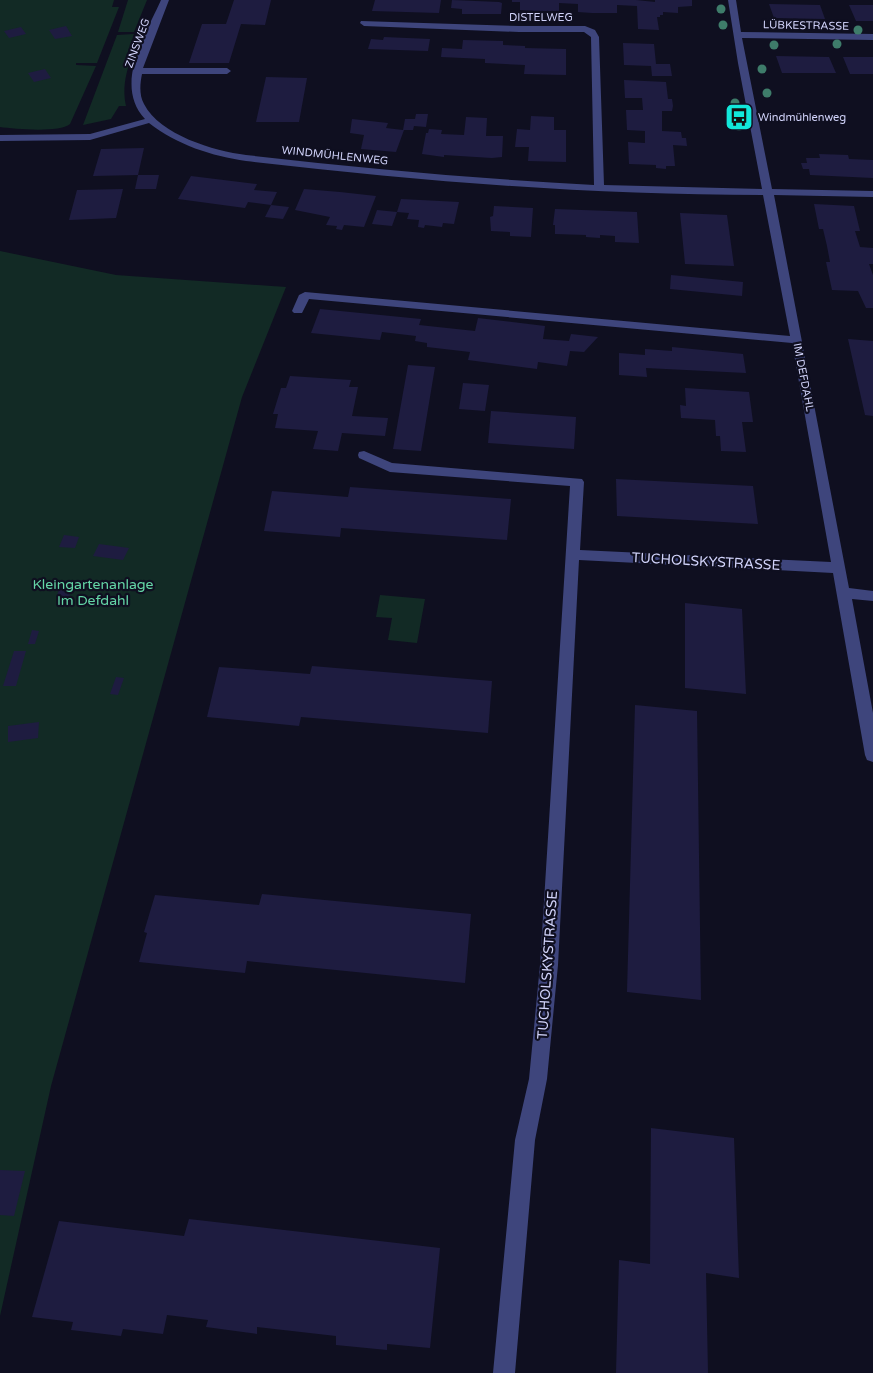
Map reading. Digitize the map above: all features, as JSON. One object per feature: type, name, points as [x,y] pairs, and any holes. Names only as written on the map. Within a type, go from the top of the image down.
[{"type":"street","name":"ZINSWEG","points":[[150,120],[137,101],[135,86],[138,71],[165,0]]},
{"type":"street","name":"IM DEFDAHL","points":[[732,0],[840,568],[873,756]]},
{"type":"street","name":"DISTELWEG","points":[[364,23],[509,29],[585,29],[592,32],[595,37],[600,187]]},
{"type":"street","name":"LÜBKESTRASSE","points":[[738,35],[873,37]]},
{"type":"street","points":[[138,71],[227,71]]},
{"type":"street","points":[[0,138],[28,140],[90,137],[150,120]]},
{"type":"street","name":"WINDMÜHLENWEG","points":[[150,120],[193,144],[239,157],[425,177],[600,187],[873,194]]},
{"type":"street","points":[[298,311],[305,295],[797,340]]},
{"type":"street","name":"TUCHOLSKYSTRASSE","points":[[364,455],[390,467],[578,482],[564,671],[549,965],[538,1079],[524,1140],[504,1373]]},
{"type":"street","name":"TUCHOLSKYSTRASSE","points":[[573,555],[840,568]]},
{"type":"street","points":[[843,593],[873,596]]},
{"type":"green space","points":[[0,0],[114,0],[112,7],[119,7],[97,63],[76,63],[76,65],[96,66],[70,124],[57,129],[0,127]]},
{"type":"green space","points":[[128,0],[147,0],[134,32],[118,32]]},
{"type":"green space","points":[[134,34],[126,57],[131,57],[126,75],[126,106],[119,106],[111,119],[83,125],[117,35]]},
{"type":"green space","name":"Kleingartenanlage Im Defdahl","points":[[0,251],[116,275],[286,287],[242,397],[51,1086],[0,1316]]},
{"type":"green space","points":[[380,595],[425,599],[417,643],[388,640],[392,618],[376,617]]},
{"type":"building","points":[[234,0],[271,0],[265,25],[241,24],[229,63],[189,63],[202,24],[226,24]]},
{"type":"building","points":[[375,0],[441,0],[439,13],[372,11]]},
{"type":"building","points":[[452,0],[499,2],[502,3],[501,14],[462,14],[462,9],[451,8]]},
{"type":"building","points":[[512,0],[636,0],[655,2],[655,0],[692,0],[692,6],[678,7],[678,13],[663,12],[663,15],[657,17],[659,30],[638,29],[637,6],[617,5],[617,13],[592,13],[578,12],[578,4],[559,3],[559,11],[534,11],[520,10],[520,2],[512,2]]},
{"type":"building","points":[[769,4],[820,5],[825,19],[774,18]]},
{"type":"building","points":[[849,5],[873,5],[873,21],[856,21]]},
{"type":"building","points":[[66,26],[72,36],[55,39],[49,30]]},
{"type":"building","points":[[21,27],[26,34],[9,38],[4,31]]},
{"type":"building","points":[[384,37],[430,39],[428,51],[368,49],[371,39],[383,40]]},
{"type":"building","points":[[463,40],[503,41],[503,45],[525,46],[525,48],[566,49],[566,75],[524,74],[525,65],[485,63],[485,59],[441,57],[442,48],[462,49]]},
{"type":"building","points":[[623,43],[654,44],[656,64],[670,64],[672,76],[652,76],[651,66],[624,65]]},
{"type":"building","points":[[776,56],[829,57],[836,73],[782,73]]},
{"type":"building","points":[[843,57],[873,57],[873,74],[850,74]]},
{"type":"building","points":[[45,69],[51,78],[34,82],[28,73]]},
{"type":"building","points":[[266,77],[307,78],[299,122],[256,122]]},
{"type":"building","points":[[624,80],[666,82],[668,99],[672,99],[673,106],[672,111],[662,111],[662,131],[681,132],[682,138],[686,138],[687,146],[673,145],[675,166],[666,166],[666,169],[656,168],[656,165],[629,164],[628,142],[645,143],[645,131],[627,130],[626,110],[643,110],[642,98],[625,98]]},
{"type":"building","points":[[416,114],[428,114],[426,127],[414,126],[413,130],[404,130],[396,152],[361,149],[364,135],[350,133],[352,119],[388,123],[386,128],[403,130],[405,119],[415,119]]},
{"type":"building","points":[[531,116],[554,117],[554,130],[566,130],[566,162],[528,161],[529,147],[515,147],[517,129],[530,130]]},
{"type":"building","points":[[466,117],[487,118],[486,136],[503,136],[502,157],[444,155],[444,157],[422,154],[426,133],[428,133],[429,129],[442,130],[441,134],[464,135]]},
{"type":"building","points":[[144,148],[138,175],[93,176],[101,149]]},
{"type":"building","points":[[819,154],[848,155],[849,159],[873,160],[873,178],[810,175],[809,169],[803,169],[801,163],[807,163],[806,158],[820,158]]},
{"type":"building","points":[[138,175],[159,175],[156,189],[135,189]]},
{"type":"building","points":[[191,176],[257,184],[254,190],[277,192],[271,205],[248,202],[245,208],[178,199]]},
{"type":"building","points":[[123,189],[116,218],[69,220],[77,190]]},
{"type":"building","points":[[304,189],[376,196],[364,227],[344,225],[342,230],[336,229],[337,226],[326,225],[330,217],[295,210]]},
{"type":"building","points":[[401,199],[459,202],[454,224],[443,223],[442,227],[425,225],[424,228],[418,227],[419,220],[407,219],[409,213],[397,212]]},
{"type":"building","points":[[814,204],[854,206],[860,231],[855,231],[860,247],[873,248],[873,264],[869,264],[873,275],[873,308],[866,308],[858,291],[832,290],[826,262],[830,262],[827,246],[823,229],[819,229]]},
{"type":"building","points":[[271,205],[289,207],[283,219],[265,217]]},
{"type":"building","points":[[494,206],[533,208],[531,237],[510,236],[510,232],[491,231],[490,217],[493,216]]},
{"type":"building","points":[[555,209],[637,212],[639,243],[615,242],[615,236],[600,235],[600,238],[586,237],[586,235],[555,234],[555,225],[553,225]]},
{"type":"building","points":[[377,210],[397,212],[392,226],[372,224]]},
{"type":"building","points":[[680,213],[727,215],[734,266],[685,264]]},
{"type":"building","points":[[671,275],[743,282],[742,296],[670,289]]},
{"type":"building","points":[[320,309],[421,319],[419,325],[475,331],[478,318],[545,326],[543,339],[569,341],[571,334],[598,337],[584,352],[570,351],[567,366],[538,362],[537,369],[468,360],[470,352],[427,347],[427,343],[415,341],[416,336],[382,332],[380,340],[311,333]]},
{"type":"building","points":[[848,339],[873,341],[873,416],[865,415]]},
{"type":"building","points":[[672,347],[743,354],[746,373],[646,368],[647,377],[619,375],[619,353],[645,355],[645,349],[672,351]]},
{"type":"building","points":[[408,365],[435,367],[421,451],[393,449]]},
{"type":"building","points":[[290,376],[351,380],[349,387],[358,387],[352,416],[388,418],[385,436],[342,433],[338,451],[313,449],[318,431],[275,428],[278,414],[273,414],[281,388],[286,388]]},
{"type":"building","points":[[463,383],[489,385],[485,411],[459,409]]},
{"type":"building","points":[[685,388],[749,392],[753,422],[742,422],[746,452],[721,451],[720,436],[716,436],[715,420],[681,418],[680,405],[686,406]]},
{"type":"building","points":[[491,411],[576,417],[574,449],[488,443]]},
{"type":"building","points":[[616,479],[753,486],[758,524],[617,516]]},
{"type":"building","points":[[350,487],[511,499],[507,540],[341,528],[340,537],[264,531],[272,491],[348,497]]},
{"type":"building","points":[[64,535],[79,537],[75,548],[59,547]]},
{"type":"building","points":[[99,544],[129,548],[123,560],[93,556]]},
{"type":"building","points":[[60,586],[72,587],[69,597],[57,596]]},
{"type":"building","points":[[685,603],[742,609],[746,694],[685,688]]},
{"type":"building","points":[[32,630],[39,631],[35,644],[28,644]]},
{"type":"building","points":[[14,651],[26,651],[16,686],[3,686]]},
{"type":"building","points":[[312,666],[492,681],[488,733],[301,717],[299,726],[207,717],[219,667],[310,674]]},
{"type":"building","points":[[116,677],[124,678],[118,695],[110,694]]},
{"type":"building","points":[[635,705],[697,711],[701,1000],[627,992]]},
{"type":"building","points":[[39,722],[38,738],[8,742],[8,726]]},
{"type":"building","points":[[262,894],[471,914],[465,983],[247,961],[245,973],[139,962],[147,933],[144,932],[155,895],[259,905]]},
{"type":"building","points":[[651,1128],[734,1138],[739,1278],[706,1273],[708,1373],[616,1373],[619,1260],[650,1264]]},
{"type":"building","points":[[0,1170],[25,1171],[14,1216],[0,1215]]},
{"type":"building","points":[[189,1219],[440,1248],[430,1348],[387,1344],[387,1350],[336,1345],[336,1336],[257,1327],[257,1334],[206,1327],[208,1320],[167,1315],[163,1334],[123,1329],[121,1336],[71,1330],[73,1322],[32,1317],[59,1221],[184,1236]]},
{"type":"place","name":"Windmühlenweg","points":[[739,117]]}]
